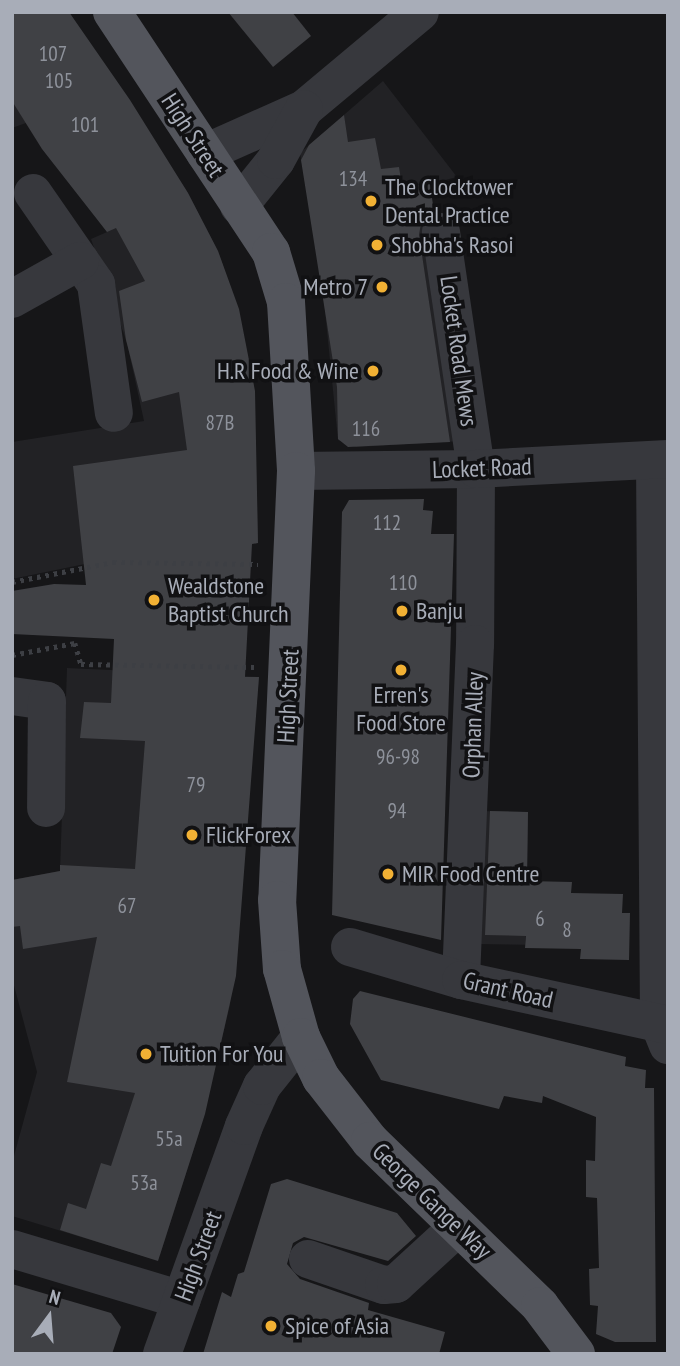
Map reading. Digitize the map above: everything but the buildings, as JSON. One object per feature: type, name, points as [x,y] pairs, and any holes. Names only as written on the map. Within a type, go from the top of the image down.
[{"type":"main road","name":"High Street","points":[[112,12],[271,252],[286,302],[296,471],[290,668],[277,900],[282,968],[301,1037]]},
{"type":"main road","name":"George Gange Way","points":[[301,1037],[321,1078],[354,1123],[540,1306],[576,1354]]},
{"type":"street","points":[[239,206],[276,160],[304,109],[395,20]]},
{"type":"street","points":[[205,153],[304,109]]},
{"type":"street","points":[[33,193],[96,285],[114,413]]},
{"type":"street","name":"Locket Road Mews","points":[[441,232],[476,469]]},
{"type":"street","points":[[12,299],[80,261]]},
{"type":"street","points":[[662,460],[665,1031]]},
{"type":"street","name":"Locket Road","points":[[296,471],[476,469],[662,460]]},
{"type":"street","name":"Orphan Alley","points":[[461,980],[475,657],[476,469]]},
{"type":"street","points":[[12,696],[47,701],[46,808]]},
{"type":"street","name":"Grant Road","points":[[350,947],[461,980],[665,1031]]},
{"type":"street","name":"High Street","points":[[162,1354],[244,1126],[262,1086],[301,1037]]},
{"type":"street","points":[[308,1259],[384,1284],[397,1284],[458,1227]]},
{"type":"street","points":[[12,1250],[182,1300]]},
{"type":"path","points":[[12,582],[113,562],[294,565]]},
{"type":"path","points":[[12,655],[75,643],[81,663],[290,668]]},
{"type":"shaded area","points":[[12,12],[69,12],[188,193],[218,251],[238,309],[254,386],[258,543],[85,564],[12,579],[12,442],[144,421],[127,343],[91,239],[107,232],[26,123],[12,128]]},
{"type":"shaded area","points":[[383,81],[457,177],[430,184],[462,441],[356,447],[338,440],[322,281],[300,153]]},
{"type":"shaded area","points":[[67,668],[259,677],[230,1005],[199,1133],[160,1255],[153,1259],[12,1216],[12,1163],[37,1072],[12,978],[12,880],[60,871]]},
{"type":"shaded area","points":[[477,811],[528,812],[526,945],[475,944]]},
{"type":"place","name":"The Clocktower Dental Practice","points":[[371,201]]},
{"type":"place","name":"Shobha's Rasoi","points":[[377,245]]},
{"type":"place","name":"Metro 7","points":[[382,287]]},
{"type":"place","name":"H.R Food & Wine","points":[[373,371]]},
{"type":"place","name":"Wealdstone Baptist Church","points":[[154,600]]},
{"type":"place","name":"Banju","points":[[402,611]]},
{"type":"place","name":"Erren's Food Store","points":[[401,670]]},
{"type":"place","name":"FlickForex","points":[[192,835]]},
{"type":"place","name":"MIR Food Centre","points":[[388,874]]},
{"type":"place","name":"Tuition For You","points":[[146,1054]]},
{"type":"place","name":"Spice of Asia","points":[[271,1326]]}]
